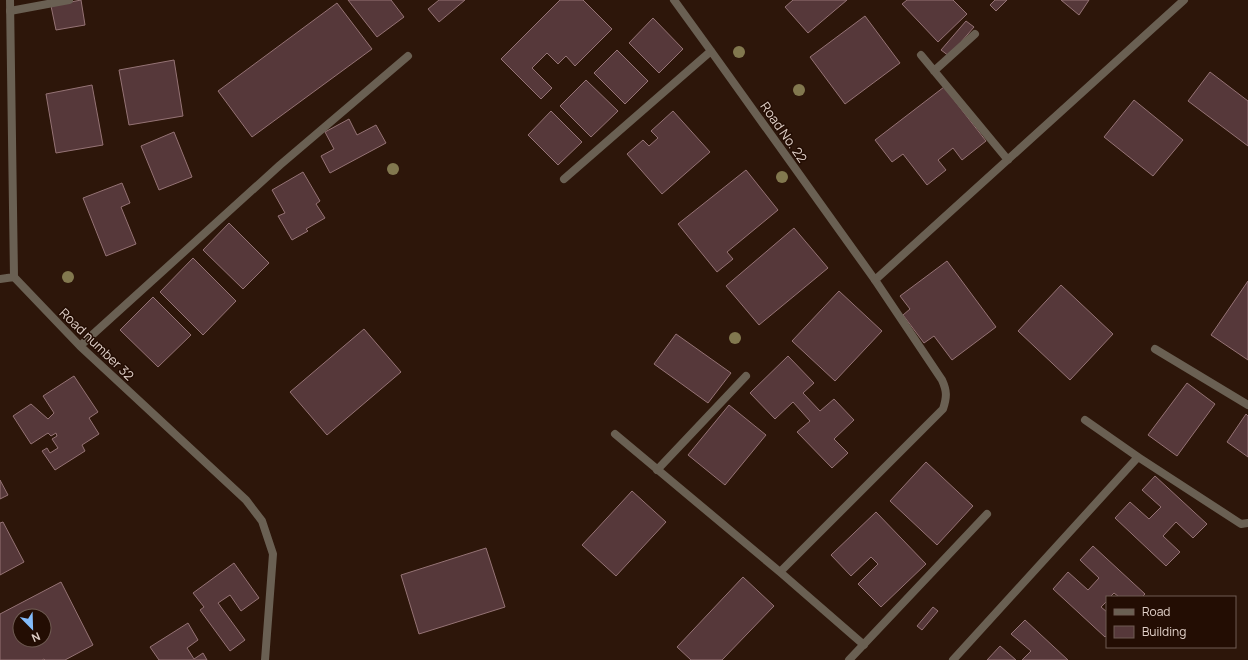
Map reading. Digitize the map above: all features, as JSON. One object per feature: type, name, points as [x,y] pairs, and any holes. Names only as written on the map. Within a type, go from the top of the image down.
[{"type":"street","points":[[0,279],[14,277],[10,0]]},
{"type":"street","points":[[10,11],[69,0]]},
{"type":"street","name":"Road No. 22","points":[[674,0],[875,280],[946,388],[947,398],[943,409],[780,572]]},
{"type":"street","points":[[875,280],[1184,0]]},
{"type":"street","points":[[934,71],[975,34]]},
{"type":"street","points":[[564,179],[711,50]]},
{"type":"street","points":[[921,55],[1008,160]]},
{"type":"street","points":[[80,346],[280,165],[408,56]]},
{"type":"street","name":"Road number 32","points":[[14,277],[80,346],[246,500],[262,521],[273,554],[265,660]]},
{"type":"street","points":[[1155,348],[1248,405]]},
{"type":"street","points":[[656,470],[746,376]]},
{"type":"street","points":[[1085,420],[1138,457],[1241,524],[1248,523]]},
{"type":"street","points":[[614,434],[780,572],[864,645]]},
{"type":"street","points":[[953,660],[1138,457]]},
{"type":"street","points":[[849,660],[987,514]]},
{"type":"building","points":[[81,0],[85,25],[56,30],[51,6]]},
{"type":"building","points":[[348,0],[391,0],[404,17],[377,37]]},
{"type":"building","points":[[439,0],[465,0],[439,22],[428,9]]},
{"type":"building","points":[[560,0],[583,0],[612,29],[575,66],[566,56],[558,64],[547,53],[532,68],[552,88],[541,99],[501,59]]},
{"type":"building","points":[[793,0],[847,0],[808,33],[785,7]]},
{"type":"building","points":[[907,0],[953,0],[967,14],[938,42],[902,4]]},
{"type":"building","points":[[995,0],[1007,0],[996,11],[990,5]]},
{"type":"building","points":[[1061,0],[1089,0],[1079,15]]},
{"type":"building","points":[[337,3],[372,49],[252,137],[218,91]]},
{"type":"building","points":[[865,16],[900,63],[845,104],[810,57]]},
{"type":"building","points":[[653,18],[683,49],[659,73],[629,43]]},
{"type":"building","points":[[966,21],[974,27],[949,56],[941,50]]},
{"type":"building","points":[[617,50],[648,81],[625,104],[594,73]]},
{"type":"building","points":[[174,60],[183,116],[129,125],[119,70]]},
{"type":"building","points":[[1210,72],[1248,101],[1248,146],[1188,101]]},
{"type":"building","points":[[586,80],[618,111],[591,137],[560,106]]},
{"type":"building","points":[[92,85],[103,145],[56,153],[46,94]]},
{"type":"building","points":[[944,87],[986,141],[962,160],[953,148],[938,160],[946,170],[927,185],[903,154],[892,162],[875,140]]},
{"type":"building","points":[[1134,100],[1183,140],[1153,176],[1104,137]]},
{"type":"building","points":[[551,111],[582,142],[558,165],[528,135]]},
{"type":"building","points":[[673,111],[710,152],[662,194],[627,154],[643,140],[649,146],[658,138],[651,131]]},
{"type":"building","points":[[349,119],[357,135],[376,125],[386,143],[330,173],[321,156],[334,149],[325,132]]},
{"type":"building","points":[[174,132],[192,177],[159,190],[141,146]]},
{"type":"building","points":[[746,170],[778,210],[727,252],[733,259],[717,272],[678,224]]},
{"type":"building","points":[[303,172],[320,201],[316,204],[325,218],[306,229],[308,231],[292,240],[278,216],[285,213],[272,190]]},
{"type":"building","points":[[122,183],[130,203],[121,207],[136,244],[106,256],[83,198]]},
{"type":"building","points":[[229,223],[269,263],[243,289],[203,250]]},
{"type":"building","points":[[794,228],[828,268],[759,325],[726,286]]},
{"type":"building","points":[[193,258],[236,301],[203,335],[160,292]]},
{"type":"building","points":[[947,261],[996,327],[952,360],[934,336],[924,343],[903,315],[910,309],[900,296]]},
{"type":"building","points":[[1248,281],[1248,360],[1211,335]]},
{"type":"building","points":[[1061,285],[1113,334],[1070,380],[1018,331]]},
{"type":"building","points":[[839,291],[882,331],[835,381],[792,341]]},
{"type":"building","points":[[153,297],[191,335],[158,367],[120,330]]},
{"type":"building","points":[[364,329],[401,372],[327,435],[290,392]]},
{"type":"building","points":[[676,334],[731,373],[708,403],[654,364]]},
{"type":"building","points":[[788,356],[814,383],[803,393],[820,411],[834,399],[854,420],[834,439],[848,453],[832,468],[797,432],[810,421],[793,402],[775,419],[750,393]]},
{"type":"building","points":[[74,376],[98,412],[89,418],[99,434],[82,445],[85,451],[55,470],[42,451],[47,448],[50,453],[58,448],[52,439],[57,436],[56,433],[51,436],[48,433],[31,444],[13,416],[31,404],[48,419],[54,413],[43,396]]},
{"type":"building","points":[[1187,383],[1215,404],[1177,456],[1148,435]]},
{"type":"building","points":[[729,405],[766,435],[725,485],[688,455]]},
{"type":"building","points":[[1246,414],[1248,416],[1248,457],[1227,442]]},
{"type":"building","points":[[926,462],[973,506],[937,545],[890,501]]},
{"type":"building","points":[[1155,476],[1207,524],[1193,538],[1176,522],[1163,536],[1180,552],[1166,566],[1115,518],[1130,502],[1149,519],[1161,507],[1142,490]]},
{"type":"building","points":[[0,480],[8,495],[0,499]]},
{"type":"building","points":[[632,491],[666,522],[616,576],[582,545]]},
{"type":"building","points":[[876,512],[926,564],[881,607],[858,584],[878,564],[871,557],[851,576],[831,555]]},
{"type":"building","points":[[3,522],[24,562],[0,575],[0,523]]},
{"type":"building","points":[[1093,546],[1145,594],[1143,596],[1118,596],[1114,593],[1111,596],[1106,596],[1106,602],[1101,607],[1106,611],[1105,637],[1053,589],[1068,572],[1088,590],[1099,578],[1080,560]]},
{"type":"building","points":[[486,548],[505,607],[419,634],[401,575]]},
{"type":"building","points":[[234,563],[259,598],[241,611],[230,595],[218,603],[245,640],[230,651],[200,610],[204,607],[193,593]]},
{"type":"building","points":[[743,577],[774,606],[722,660],[691,660],[677,647]]},
{"type":"building","points":[[61,582],[93,645],[65,660],[0,660],[0,614]]},
{"type":"building","points":[[933,607],[938,611],[922,630],[917,626]]},
{"type":"building","points":[[1025,620],[1068,660],[1022,660],[1031,651],[1011,634]]},
{"type":"building","points":[[188,623],[198,640],[187,648],[194,659],[203,653],[207,660],[159,660],[150,647]]},
{"type":"building","points":[[1000,646],[1016,660],[987,660]]}]
